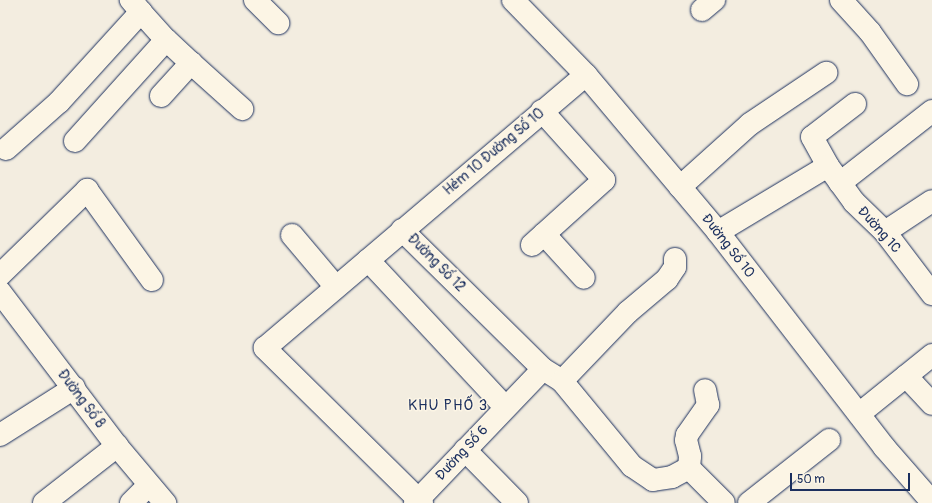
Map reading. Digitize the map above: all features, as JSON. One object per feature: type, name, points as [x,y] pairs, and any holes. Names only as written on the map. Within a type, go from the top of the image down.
[{"type":"street","points":[[255,0],[278,24]]},
{"type":"street","name":"Đường Số 10","points":[[513,0],[586,75],[718,232],[884,447],[932,502]]},
{"type":"street","points":[[841,0],[870,32],[907,84]]},
{"type":"street","points":[[6,149],[59,102],[136,6],[166,40],[242,109]]},
{"type":"street","points":[[75,141],[166,40]]},
{"type":"street","points":[[161,96],[191,64]]},
{"type":"street","points":[[680,187],[750,124],[826,73]]},
{"type":"street","name":"Hẻm 10 Đường Số 10","points":[[402,230],[586,75]]},
{"type":"street","name":"Đường 1C","points":[[855,104],[812,137],[834,174],[854,202],[885,232],[932,293]]},
{"type":"street","points":[[542,111],[604,180],[538,239],[584,278]]},
{"type":"street","points":[[718,232],[834,174],[932,111]]},
{"type":"street","points":[[0,275],[88,190],[152,280]]},
{"type":"street","points":[[885,232],[932,201]]},
{"type":"street","name":"Đường Số 12","points":[[418,502],[266,348],[402,230],[543,369],[562,381],[632,466],[653,480],[672,477],[689,468]]},
{"type":"street","points":[[292,235],[336,287]]},
{"type":"street","points":[[562,381],[628,312],[667,279],[675,267],[675,259]]},
{"type":"street","points":[[368,260],[505,407]]},
{"type":"street","name":"Đường Số 8","points":[[0,292],[117,446],[149,486],[165,503]]},
{"type":"street","points":[[859,414],[932,355]]},
{"type":"street","name":"Đường Số 6","points":[[418,502],[505,407],[543,369]]},
{"type":"street","points":[[906,376],[932,404]]},
{"type":"street","points":[[0,434],[74,388]]},
{"type":"street","points":[[705,390],[708,405],[687,434],[686,440],[690,456],[689,468],[717,501]]},
{"type":"street","points":[[749,503],[829,440]]},
{"type":"street","points":[[44,503],[117,446]]},
{"type":"street","points":[[465,450],[517,503]]},
{"type":"street","points":[[130,503],[149,486]]},
{"type":"district","name":"KHU PHỐ 3","points":[[448,406]]}]
